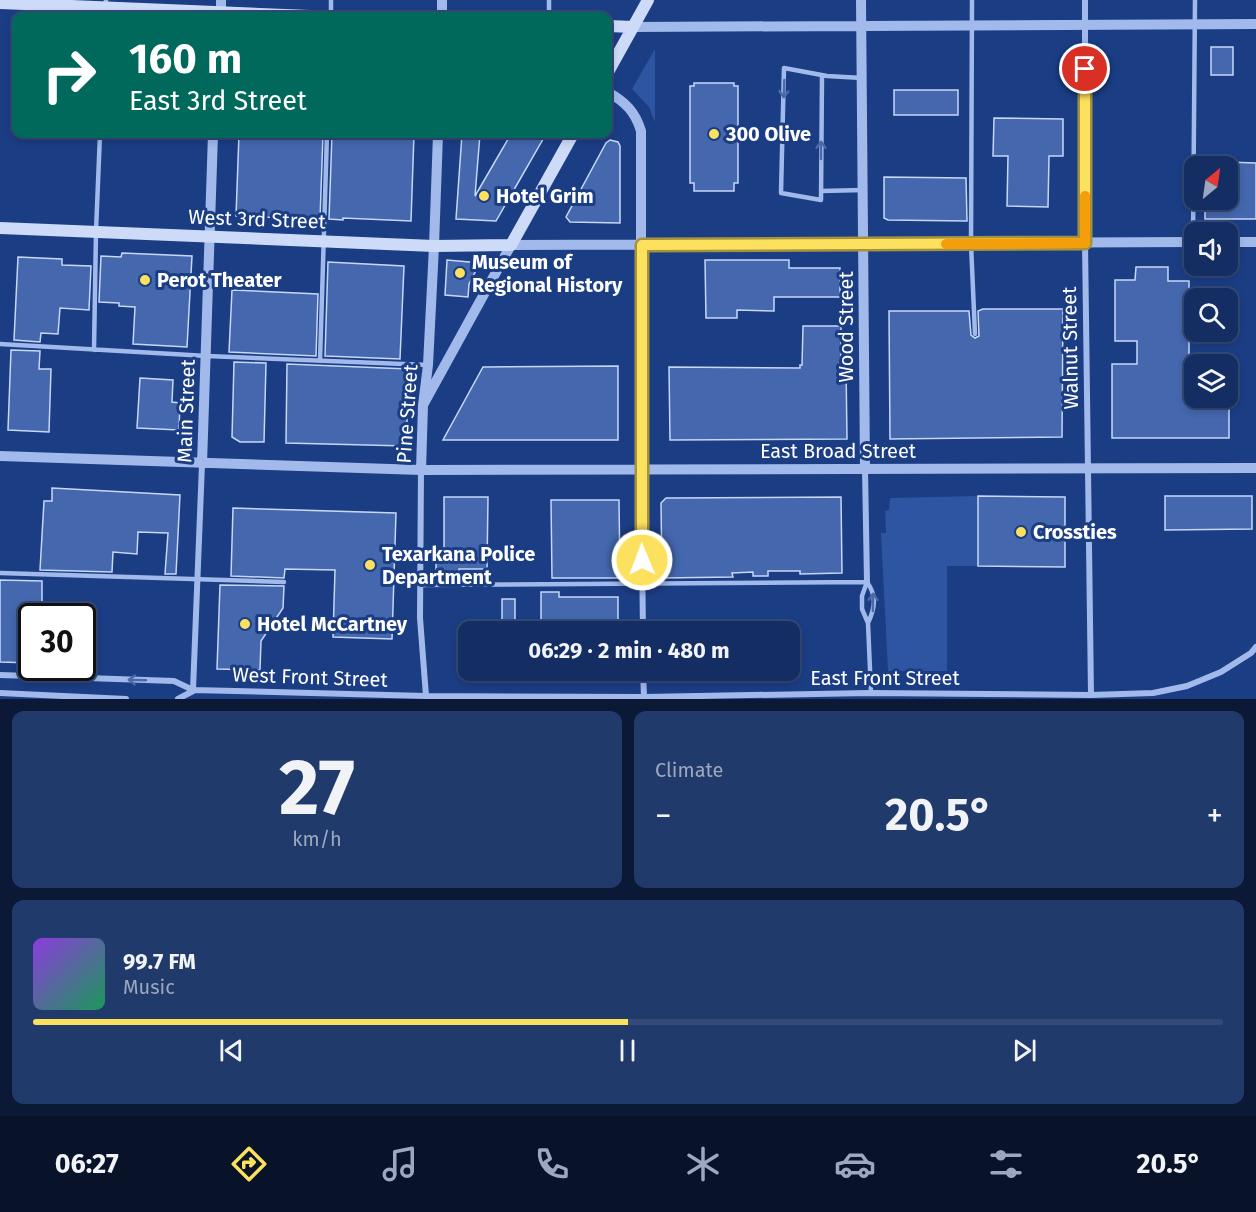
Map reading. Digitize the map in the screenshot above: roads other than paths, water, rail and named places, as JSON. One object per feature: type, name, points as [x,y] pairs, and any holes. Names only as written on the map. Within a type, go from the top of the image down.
[{"type":"main road","points":[[612,65],[648,0]]},
{"type":"main road","points":[[0,3],[171,12]]},
{"type":"main road","points":[[612,26],[633,27]]},
{"type":"main road","points":[[511,245],[571,138]]},
{"type":"main road","name":"West 3rd Street","points":[[0,228],[434,246],[511,245]]},
{"type":"street","name":"Wood Street","points":[[861,0],[867,582]]},
{"type":"street","name":"Walnut Street","points":[[1085,0],[1085,243],[1091,695]]},
{"type":"street","points":[[633,27],[1256,24]]},
{"type":"street","points":[[612,95],[630,107],[641,131],[643,621]]},
{"type":"street","name":"Main Street","points":[[193,690],[207,356],[213,138]]},
{"type":"street","name":"Pine Street","points":[[426,696],[420,618],[421,470],[438,138]]},
{"type":"street","points":[[423,405],[511,245],[1184,242]]},
{"type":"street","points":[[1238,242],[1256,242]]},
{"type":"street","name":"East Broad Street","points":[[0,456],[421,470],[1256,468]]},
{"type":"street","name":"East Front Street","points":[[426,696],[644,697],[871,693],[1091,695],[1153,693],[1187,686],[1221,672],[1251,653],[1256,647]]},
{"type":"street","name":"West Front Street","points":[[0,675],[174,681],[193,690],[426,696]]},
{"type":"street","points":[[643,681],[644,697]]},
{"type":"street","points":[[178,699],[193,690]]},
{"type":"street","points":[[0,693],[126,699]]},
{"type":"lane","points":[[972,0],[971,244],[975,334]]},
{"type":"lane","points":[[1193,222],[1195,0]]},
{"type":"lane","points":[[822,75],[821,200],[781,193],[784,68],[822,75],[862,78]]},
{"type":"lane","points":[[94,350],[100,138]]},
{"type":"lane","points":[[320,361],[327,138]]},
{"type":"lane","points":[[821,191],[863,190]]},
{"type":"lane","points":[[0,344],[207,356],[428,365]]},
{"type":"lane","points":[[0,573],[284,582]]},
{"type":"lane","points":[[420,585],[867,582]]},
{"type":"lane","points":[[867,582],[862,596],[862,609],[868,623],[871,693]]},
{"type":"lane","points":[[867,582],[874,597],[873,611],[868,623]]},
{"type":"place","name":"300 Olive","points":[[714,134]]},
{"type":"place","name":"Hotel Grim","points":[[484,196]]},
{"type":"place","name":"Museum of Regional History","points":[[460,273]]},
{"type":"place","name":"Perot Theater","points":[[145,280]]},
{"type":"place","name":"Crossties","points":[[1021,532]]},
{"type":"place","name":"Texarkana Police Department","points":[[370,565]]},
{"type":"place","name":"Hotel McCartney","points":[[245,624]]}]
